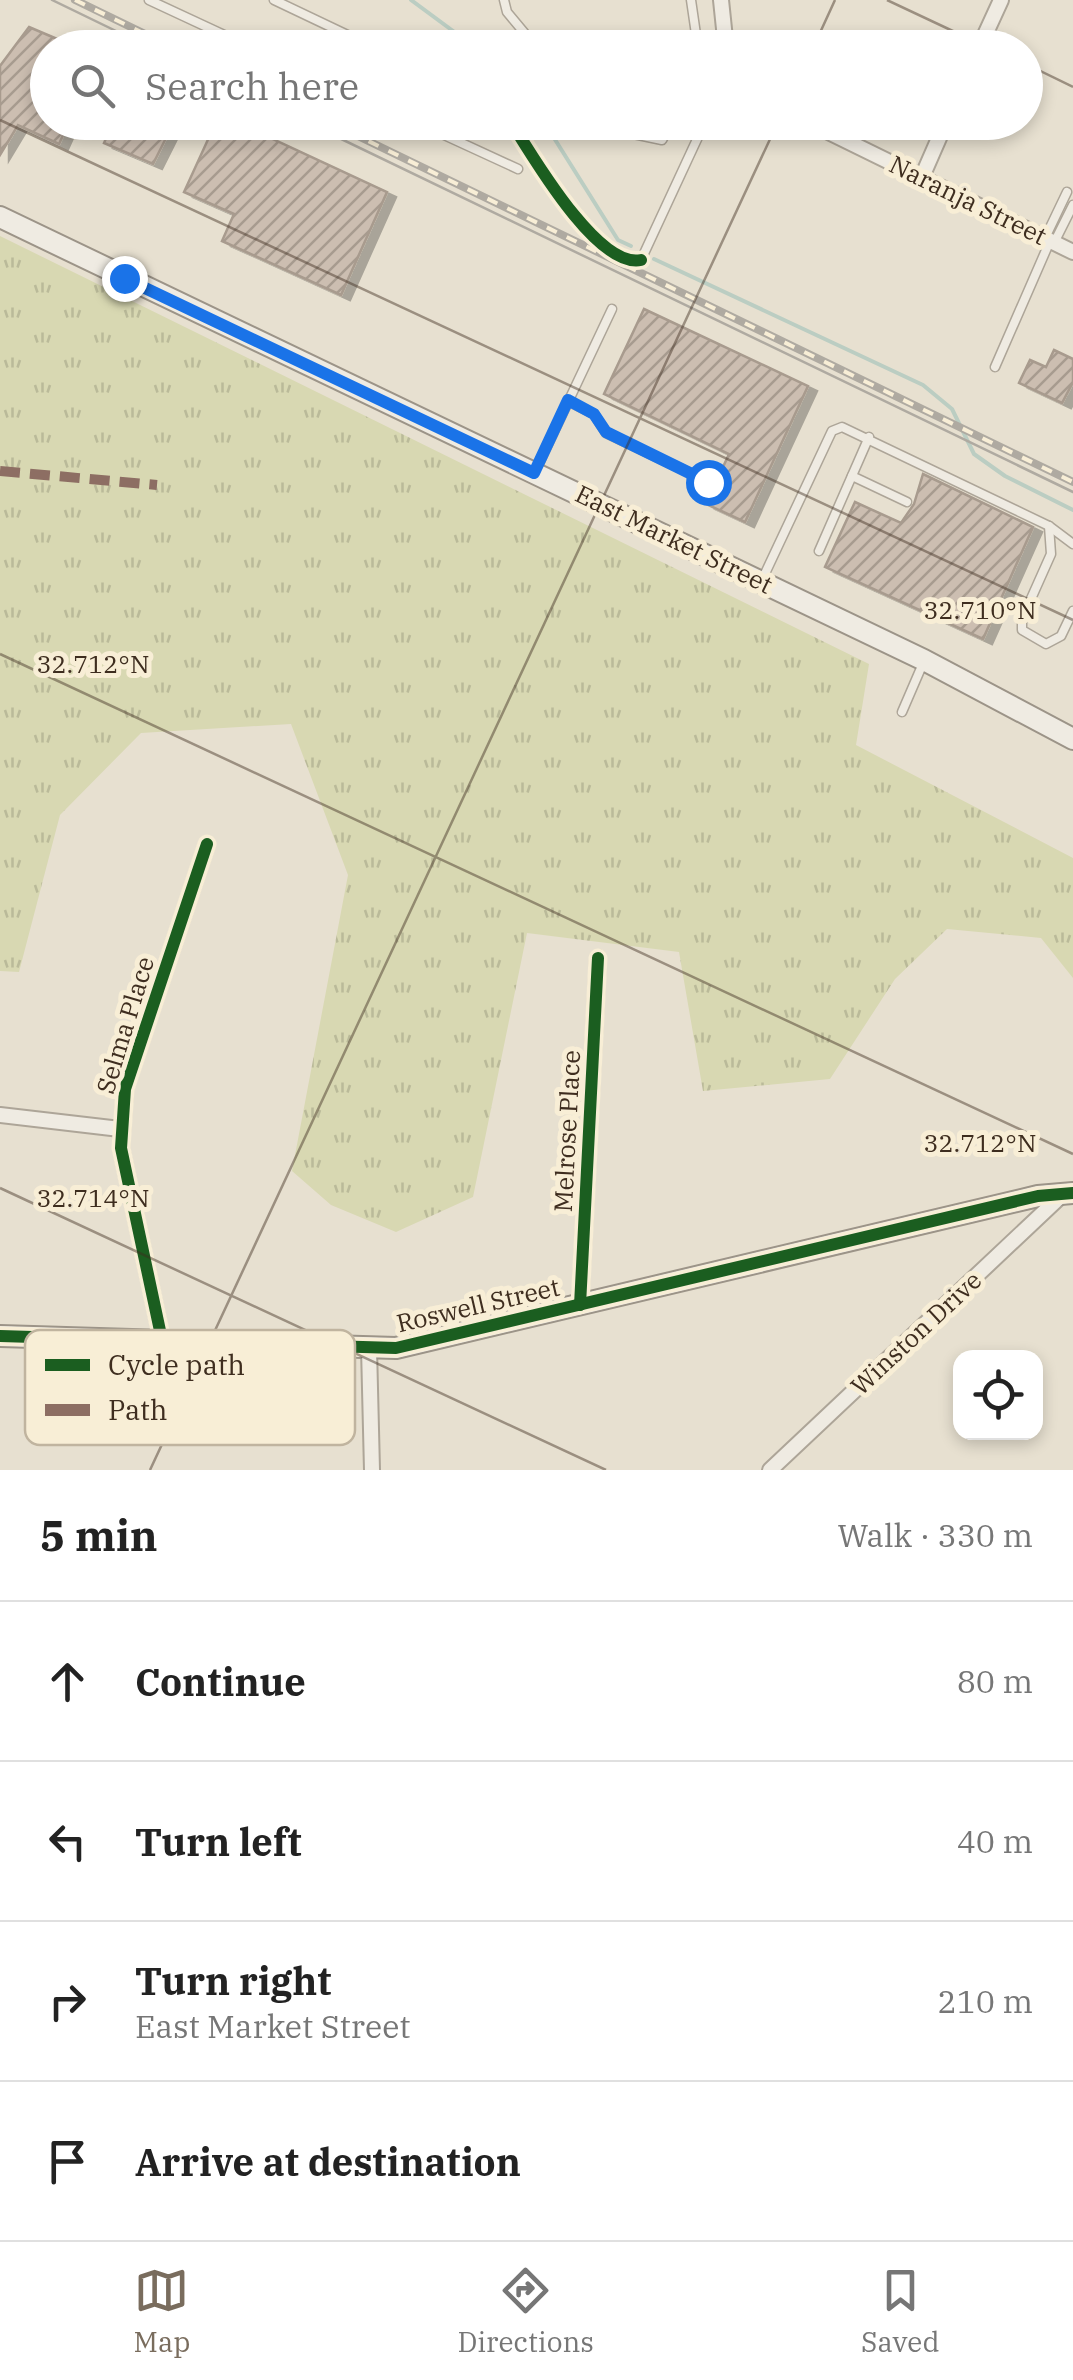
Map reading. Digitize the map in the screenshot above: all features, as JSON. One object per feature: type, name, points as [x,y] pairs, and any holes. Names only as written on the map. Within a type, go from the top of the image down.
[{"type":"main road","name":"East Market Street","points":[[0,217],[762,581],[1073,739]]},
{"type":"main road","name":"Roswell Street","points":[[355,1347],[396,1348],[1038,1196],[1067,1194]]},
{"type":"main road","name":"Roswell Street","points":[[0,1336],[25,1337]]},
{"type":"street","points":[[720,0],[724,30]]},
{"type":"street","points":[[988,30],[1000,0]]},
{"type":"street","name":"Naranja Street","points":[[845,140],[1073,252]]},
{"type":"street","points":[[922,177],[938,140]]},
{"type":"street","name":"Selma Place","points":[[160,1330],[120,1129],[124,1089],[207,844]]},
{"type":"street","name":"Melrose Place","points":[[580,1305],[598,958]]},
{"type":"street","points":[[0,1115],[120,1129]]},
{"type":"street","name":"Winston Drive","points":[[770,1470],[1067,1194]]},
{"type":"street","points":[[369,1348],[372,1470]]},
{"type":"lane","points":[[148,0],[213,30]]},
{"type":"lane","points":[[274,0],[330,30]]},
{"type":"lane","points":[[504,0],[507,12],[522,30]]},
{"type":"lane","points":[[692,0],[696,30]]},
{"type":"lane","points":[[455,140],[518,169]]},
{"type":"lane","points":[[641,260],[697,140]]},
{"type":"lane","points":[[995,367],[1067,192]]},
{"type":"lane","points":[[1050,241],[1073,204]]},
{"type":"lane","points":[[534,473],[612,309]]},
{"type":"lane","points":[[568,400],[594,414],[606,432],[708,482]]},
{"type":"lane","points":[[762,581],[832,431],[842,427],[1049,526],[1073,544]]},
{"type":"lane","points":[[819,551],[869,437]]},
{"type":"lane","points":[[852,476],[906,502]]},
{"type":"lane","points":[[1049,526],[1051,554],[1022,619],[1022,630],[1046,644],[1061,636],[1073,611]]},
{"type":"lane","points":[[902,712],[924,660]]},
{"type":"green space","points":[[0,236],[869,664],[856,745],[1073,858],[1073,978],[1041,938],[947,929],[895,979],[830,1079],[703,1091],[679,952],[527,933],[473,1197],[396,1232],[331,1205],[292,1171],[348,875],[291,724],[141,733],[60,815],[19,972],[0,971]]},
{"type":"building","points":[[29,27],[36,30],[30,30],[30,131],[18,125],[0,155],[0,66]]},
{"type":"building","points":[[105,140],[165,140],[153,164],[104,143]]},
{"type":"building","points":[[208,140],[275,140],[387,192],[341,295],[222,241],[234,214],[184,192]]},
{"type":"building","points":[[644,309],[808,386],[745,522],[706,504],[729,454],[604,394]]},
{"type":"building","points":[[1054,350],[1073,359],[1073,382],[1062,403],[1019,383],[1030,360],[1046,367]]},
{"type":"building","points":[[923,474],[1033,527],[983,639],[825,567],[855,502],[901,523],[914,504]]},
{"type":"waterway","points":[[411,0],[452,30]]},
{"type":"waterway","points":[[555,140],[618,240],[631,246]]},
{"type":"waterway","points":[[654,259],[923,385],[952,409],[974,454],[1005,476],[1073,510]]},
{"type":"tram line","points":[[52,0],[114,30]]},
{"type":"tram line","points":[[343,140],[1073,492]]},
{"type":"railway","points":[[75,0],[137,30]]},
{"type":"railway","points":[[366,140],[1073,482]]},
{"type":"marked path","points":[[0,471],[157,485]]},
{"type":"cycle path","points":[[523,140],[587,230],[624,258],[641,260]]},
{"type":"cycle path","points":[[160,1330],[121,1148],[125,1089],[207,844]]},
{"type":"cycle path","points":[[580,1305],[598,958]]},
{"type":"cycle path","points":[[355,1347],[396,1348],[1038,1196],[1073,1193]]},
{"type":"cycle path","points":[[0,1336],[25,1337]]},
{"type":"route","points":[[124,278],[534,473],[568,400],[594,414],[606,432],[708,482]]}]
